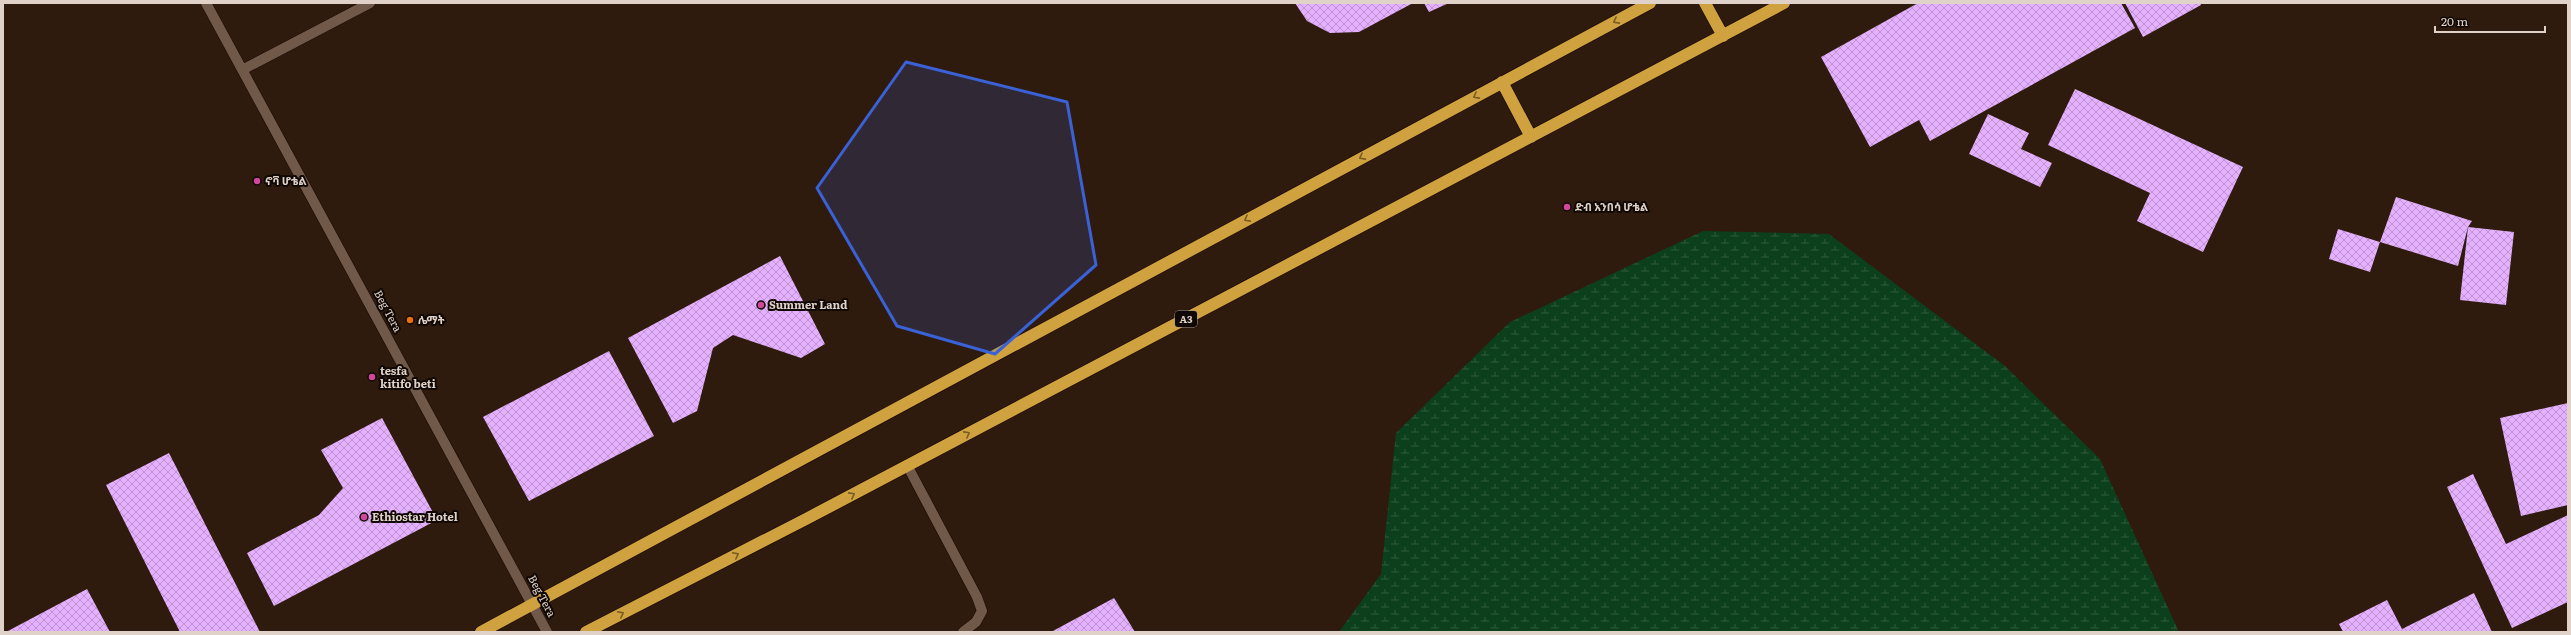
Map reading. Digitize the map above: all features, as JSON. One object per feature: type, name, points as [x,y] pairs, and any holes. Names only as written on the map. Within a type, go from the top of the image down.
[{"type":"highway","points":[[1705,3],[1723,36]]},
{"type":"highway","name":"A3","points":[[586,632],[907,465],[1784,3]]},
{"type":"highway","points":[[481,632],[1644,4]]},
{"type":"highway","points":[[1502,82],[1530,137]]},
{"type":"street","name":"Beg Tera","points":[[206,3],[244,69],[534,604],[547,632]]},
{"type":"street","points":[[244,69],[370,3]]},
{"type":"street","points":[[907,465],[977,598],[982,611],[976,622],[963,632]]},
{"type":"highlighted area","points":[[906,62],[1067,102],[1096,265],[995,354],[897,326],[817,188]]},
{"type":"green space","points":[[1703,231],[1829,234],[2005,366],[2100,459],[2179,632],[1339,632],[1381,574],[1396,433],[1510,322]]},
{"type":"building","points":[[1295,3],[1413,3],[1359,32],[1330,33],[1307,21]]},
{"type":"building","points":[[1424,3],[1449,3],[1429,12]]},
{"type":"building","points":[[1918,3],[2121,3],[2135,28],[1930,141],[1919,120],[1870,147],[1821,57]]},
{"type":"building","points":[[2125,3],[2200,3],[2201,5],[2143,37]]},
{"type":"building","points":[[2075,89],[2243,167],[2203,252],[2137,221],[2150,193],[2048,145]]},
{"type":"building","points":[[1988,114],[2029,133],[2021,149],[2052,163],[2040,187],[1969,154]]},
{"type":"building","points":[[2396,197],[2472,221],[2468,227],[2458,266],[2380,242]]},
{"type":"building","points":[[2468,227],[2514,232],[2506,305],[2460,300]]},
{"type":"building","points":[[2338,229],[2380,242],[2370,272],[2329,259]]},
{"type":"building","points":[[780,256],[825,344],[801,358],[733,335],[713,348],[697,411],[673,423],[628,338]]},
{"type":"building","points":[[609,351],[654,436],[529,501],[483,417]]},
{"type":"building","points":[[2568,403],[2568,505],[2521,516],[2500,418]]},
{"type":"building","points":[[382,418],[437,520],[274,606],[247,553],[319,515],[343,488],[321,450]]},
{"type":"building","points":[[169,453],[260,632],[180,632],[106,485]]},
{"type":"building","points":[[2473,474],[2506,544],[2568,515],[2568,602],[2512,628],[2447,487]]},
{"type":"building","points":[[87,589],[110,632],[6,632]]},
{"type":"building","points":[[2474,593],[2492,632],[2343,632],[2339,624],[2387,600],[2402,629]]},
{"type":"building","points":[[1114,598],[1135,632],[1051,632]]},
{"type":"place","name":"ኖቫ ሆቴል","points":[[257,181]]},
{"type":"place","name":"ድብ አንበሳ ሆቴል","points":[[1567,207]]},
{"type":"place","name":"Summer Land","points":[[761,305]]},
{"type":"place","name":"ሌማት","points":[[410,320]]},
{"type":"place","name":"tesfa kitifo beti","points":[[372,377]]},
{"type":"place","name":"Ethiostar Hotel","points":[[364,517]]}]
